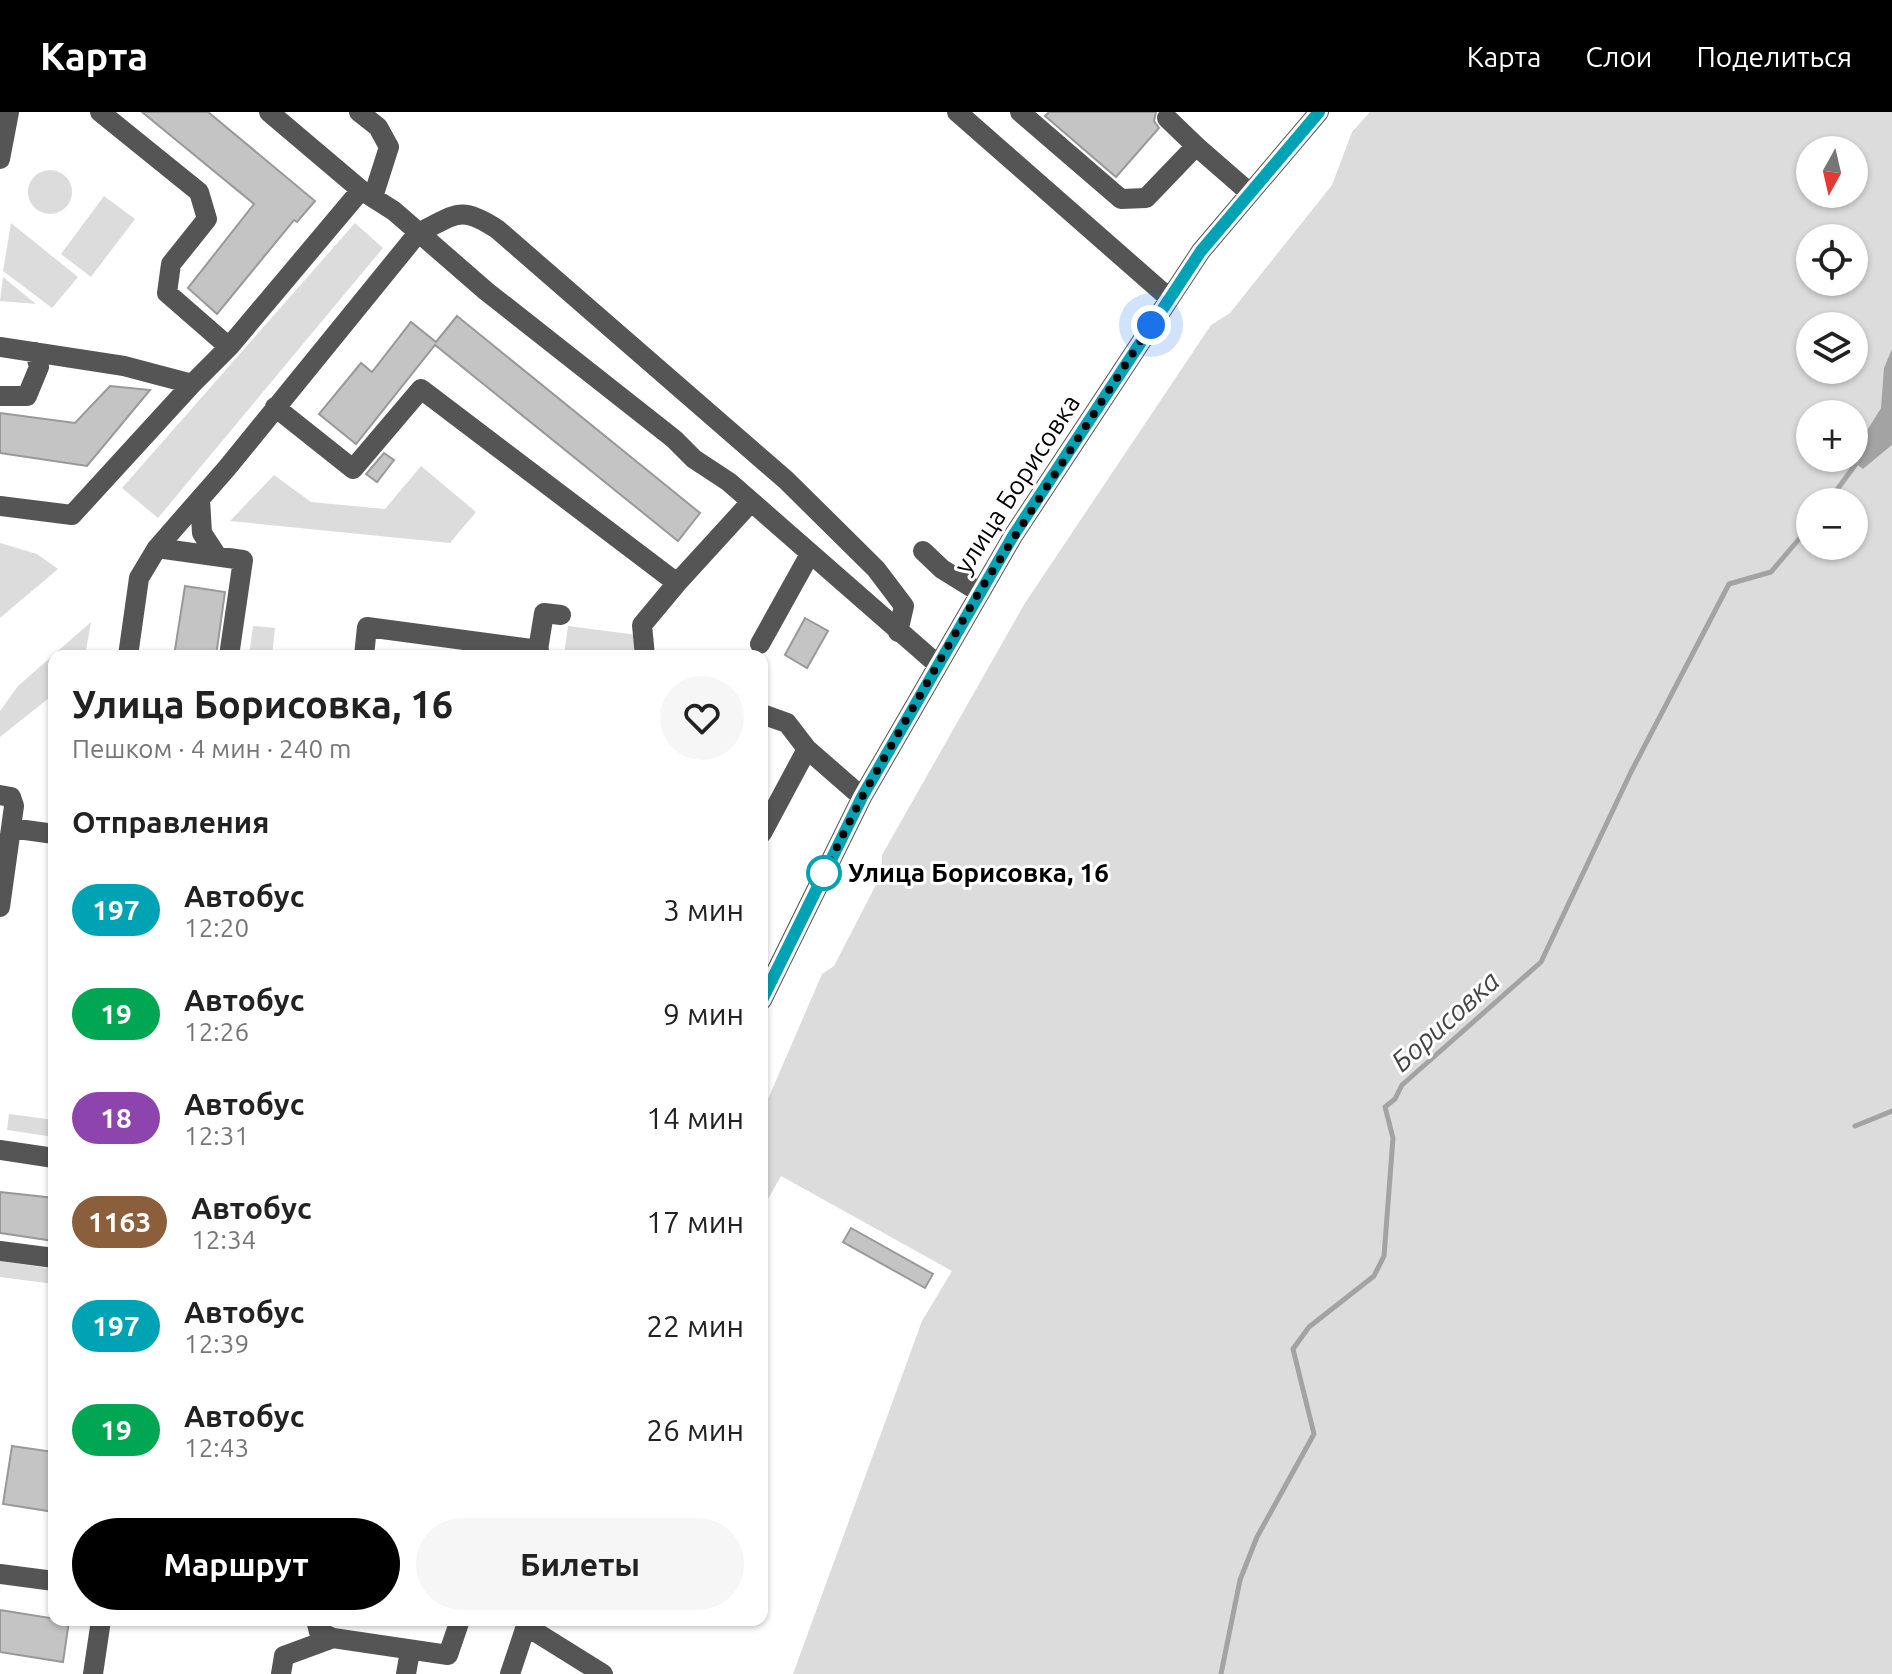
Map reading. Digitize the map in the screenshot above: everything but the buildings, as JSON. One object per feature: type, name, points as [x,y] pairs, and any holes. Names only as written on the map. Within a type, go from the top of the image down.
[{"type":"street","points":[[1,146],[9,112]]},
{"type":"street","points":[[100,112],[199,192],[207,219],[171,264],[167,293],[229,347]]},
{"type":"street","points":[[269,112],[751,502],[937,664]]},
{"type":"street","points":[[0,506],[72,515],[229,347],[367,193],[389,147],[378,127],[359,112]]},
{"type":"street","points":[[957,112],[1169,298]]},
{"type":"street","points":[[1020,112],[1121,199],[1146,198],[1196,146]]},
{"type":"street","name":"улица Борисовка","points":[[768,988],[862,797],[979,592],[1201,251],[1318,112]]},
{"type":"street","points":[[1167,118],[1250,193]]},
{"type":"street","points":[[129,650],[139,578],[157,548],[418,233],[460,213],[472,212],[497,229],[786,480],[876,569],[904,606],[898,632]]},
{"type":"street","points":[[0,347],[124,366],[192,384]]},
{"type":"street","points":[[0,396],[27,396],[39,367],[35,352]]},
{"type":"street","points":[[275,407],[353,469],[421,389],[677,583]]},
{"type":"street","points":[[200,499],[202,533],[217,556]]},
{"type":"street","points":[[644,650],[642,625],[751,502]]},
{"type":"street","points":[[157,548],[243,560],[230,650]]},
{"type":"street","points":[[923,551],[942,569],[979,592]]},
{"type":"street","points":[[760,644],[810,554]]},
{"type":"street","points":[[538,650],[544,613],[561,615]]},
{"type":"street","points":[[365,650],[367,627],[518,650]]},
{"type":"street","points":[[768,716],[787,723],[807,749],[862,797]]},
{"type":"street","points":[[768,822],[807,749]]},
{"type":"street","points":[[0,795],[11,797],[14,802],[1,894]]},
{"type":"street","points":[[7,839],[48,835]]},
{"type":"street","points":[[0,1150],[48,1157]]},
{"type":"street","points":[[0,1251],[48,1257]]},
{"type":"street","points":[[0,1574],[48,1580]]},
{"type":"street","points":[[93,1674],[100,1626]]},
{"type":"street","points":[[318,1626],[319,1632],[333,1638],[448,1655],[458,1626]]},
{"type":"street","points":[[510,1674],[526,1626]]},
{"type":"street","points":[[531,1626],[603,1674]]},
{"type":"street","points":[[281,1674],[284,1656],[333,1638]]},
{"type":"street","points":[[406,1674],[410,1651]]},
{"type":"shaded area","points":[[1370,112],[1892,112],[1892,349],[1881,408],[1868,429],[1868,400],[1796,400],[1796,472],[1868,472],[1868,465],[1892,445],[1892,1674],[793,1674],[922,1321],[952,1271],[781,1176],[768,1199],[768,1099],[822,974],[834,966],[881,875],[882,855],[1025,603],[1211,325],[1230,313],[1332,185],[1352,132]]},
{"type":"shaded area","points":[[50,170],[65,177],[72,192],[65,207],[50,214],[35,207],[28,192],[35,177]]},
{"type":"shaded area","points":[[104,196],[135,219],[91,277],[61,254]]},
{"type":"shaded area","points":[[11,223],[78,277],[52,308],[3,271]]},
{"type":"shaded area","points":[[355,223],[383,248],[158,518],[122,488]]},
{"type":"shaded area","points":[[3,277],[36,304],[0,301]]},
{"type":"shaded area","points":[[1892,349],[1892,445],[1868,465],[1868,429],[1881,408],[1884,368]]},
{"type":"shaded area","points":[[421,466],[476,512],[450,543],[230,521],[274,475],[311,502],[385,509]]},
{"type":"shaded area","points":[[0,543],[37,554],[58,569],[0,618]]},
{"type":"shaded area","points":[[91,622],[86,650],[59,650]]},
{"type":"shaded area","points":[[253,626],[275,628],[273,650],[250,650]]},
{"type":"shaded area","points":[[568,626],[637,635],[636,650],[565,650]]},
{"type":"shaded area","points":[[48,660],[48,699],[0,737],[0,711],[18,686]]},
{"type":"shaded area","points":[[9,1114],[48,1119],[48,1136],[7,1130]]},
{"type":"shaded area","points":[[0,1261],[48,1268],[48,1283],[0,1277]]},
{"type":"waterway","name":"Борисовка","points":[[1838,488],[1850,472]]},
{"type":"waterway","name":"Борисовка","points":[[1221,1674],[1240,1580],[1257,1537],[1314,1434],[1293,1349],[1309,1327],[1374,1276],[1384,1256],[1393,1138],[1385,1107],[1395,1099],[1402,1085],[1541,962],[1631,772],[1729,584],[1771,572],[1796,543]]},
{"type":"waterway","points":[[1855,1126],[1892,1111]]},
{"type":"bus line","name":"197","points":[[768,988],[862,797],[1013,536],[1201,251],[1319,112]]},
{"type":"place","name":"Улица Борисовка, 16","points":[[824,873]]},
{"type":"route","points":[[824,873],[862,797],[979,592],[1151,325]]}]
